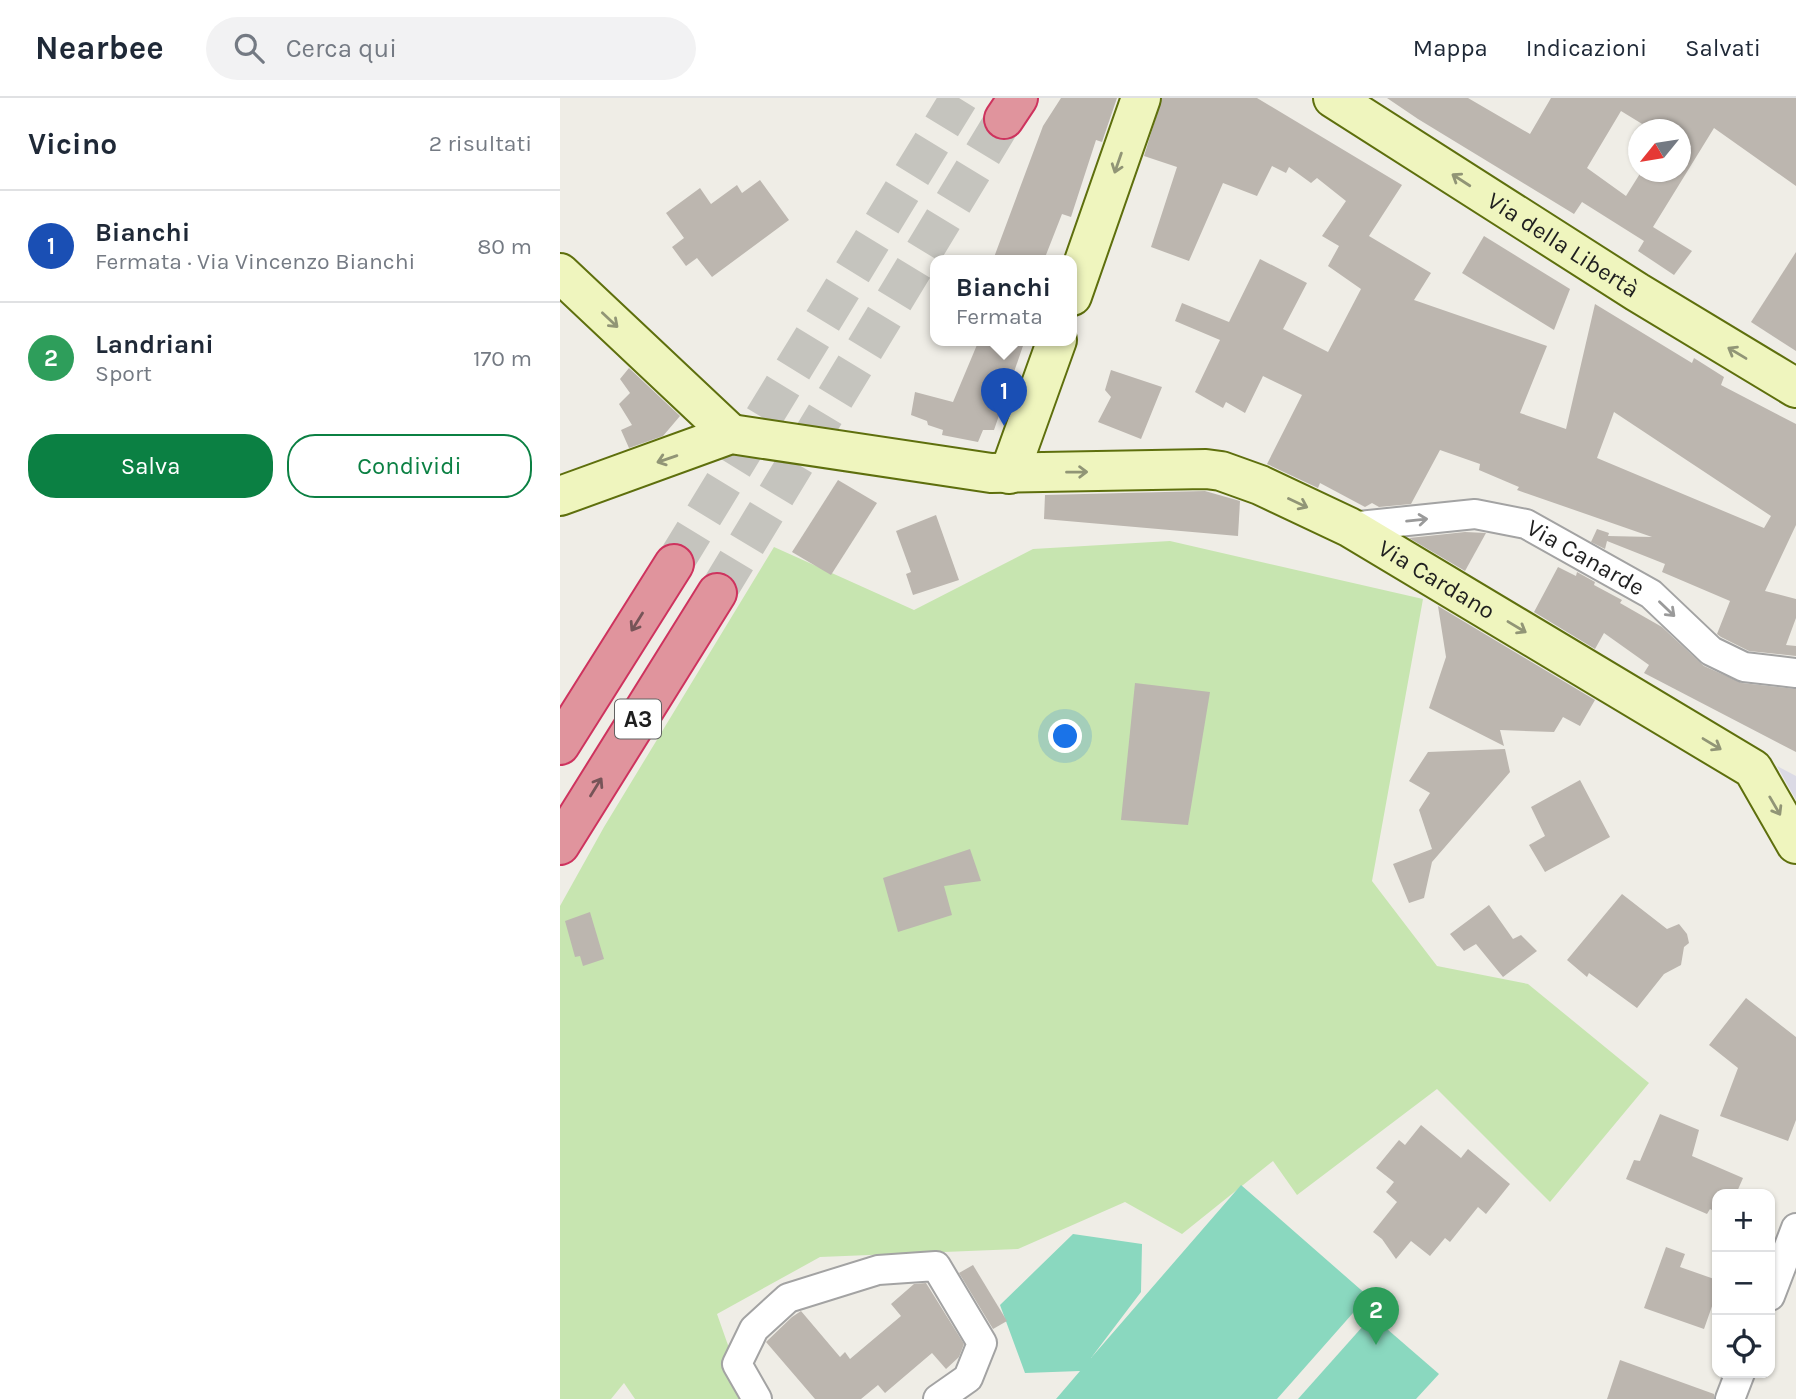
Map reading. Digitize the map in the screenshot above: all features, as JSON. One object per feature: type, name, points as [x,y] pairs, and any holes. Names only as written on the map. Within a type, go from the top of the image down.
[{"type":"highway","name":"A3","points":[[560,745],[674,564]]},
{"type":"highway","name":"A3","points":[[560,845],[716,593]]},
{"type":"street","points":[[1077,281],[1140,98]]},
{"type":"street","name":"Via della Libertà","points":[[1333,98],[1637,292],[1796,387]]},
{"type":"street","points":[[560,273],[731,434],[560,496]]},
{"type":"street","points":[[1009,474],[1055,346]]},
{"type":"street","name":"Via Cardano","points":[[731,434],[966,470],[1009,474],[1206,469],[1221,471],[1260,485],[1349,527],[1753,769],[1796,844]]},
{"type":"street","name":"Via Canarde","points":[[1349,527],[1475,514],[1526,524],[1651,594],[1712,652],[1744,667],[1796,673]]},
{"type":"street","points":[[1775,1283],[1796,1228]]},
{"type":"street","points":[[757,1399],[737,1364],[754,1329],[788,1298],[878,1270],[936,1266],[982,1343],[968,1378],[938,1399]]},
{"type":"street","points":[[1730,1399],[1738,1378]]},
{"type":"green space","points":[[1170,541],[1423,599],[1372,881],[1437,966],[1528,984],[1649,1083],[1550,1202],[1437,1089],[1297,1195],[1273,1161],[1182,1234],[1125,1202],[1018,1249],[820,1257],[717,1314],[747,1399],[635,1399],[624,1383],[611,1399],[560,1399],[560,906],[604,827],[774,547],[914,610],[1033,549]]},
{"type":"green space","points":[[1241,1185],[1368,1296],[1277,1399],[1056,1399],[1080,1371],[1025,1373],[1000,1305],[1073,1234],[1142,1244],[1141,1292],[1091,1358]]},
{"type":"green space","points":[[1372,1316],[1439,1374],[1416,1399],[1298,1399]]},
{"type":"shaded area","points":[[1777,766],[1796,776],[1796,800]]},
{"type":"building","points":[[1061,98],[1117,98],[1102,142],[1096,140],[1071,217],[1062,214],[1046,255],[995,255],[1043,126]]},
{"type":"building","points":[[1162,98],[1257,98],[1402,185],[1369,236],[1431,273],[1414,300],[1547,346],[1520,413],[1566,429],[1595,304],[1692,363],[1694,358],[1724,377],[1721,385],[1796,424],[1796,525],[1765,591],[1796,599],[1796,618],[1786,645],[1796,646],[1796,656],[1749,651],[1721,637],[1717,634],[1730,601],[1662,572],[1665,564],[1607,541],[1605,549],[1591,542],[1597,529],[1609,533],[1608,536],[1652,537],[1517,490],[1519,487],[1479,470],[1480,464],[1440,450],[1411,504],[1379,507],[1372,503],[1365,507],[1320,483],[1318,488],[1267,464],[1302,395],[1263,376],[1245,413],[1226,402],[1223,408],[1195,392],[1220,340],[1175,321],[1182,303],[1229,322],[1260,259],[1307,283],[1283,329],[1328,352],[1361,289],[1328,266],[1339,246],[1322,236],[1346,201],[1317,178],[1311,183],[1289,167],[1286,173],[1272,166],[1257,196],[1223,183],[1189,261],[1151,247],[1177,167],[1144,156]],"holes":[[[1614,412],[1771,516],[1764,528],[1597,458]]]},
{"type":"building","points":[[1387,98],[1468,98],[1530,134],[1551,98],[1796,98],[1796,186],[1714,128],[1691,165],[1691,119],[1634,119],[1621,111],[1587,168],[1626,196],[1635,182],[1681,182],[1653,227],[1692,251],[1674,275],[1638,251],[1644,241],[1582,202],[1574,214]]},
{"type":"building","points":[[760,180],[789,220],[712,277],[697,258],[686,266],[672,247],[684,238],[666,213],[700,188],[711,204],[737,185],[742,193]]},
{"type":"building","points":[[1484,236],[1570,289],[1554,330],[1462,273]]},
{"type":"building","points":[[1796,252],[1796,351],[1751,322]]},
{"type":"building","points":[[976,346],[1023,346],[994,430],[983,430],[978,442],[942,435],[943,430],[911,415],[915,392],[953,402]]},
{"type":"building","points":[[629,368],[680,416],[663,436],[629,448],[621,430],[632,425],[619,404],[630,393],[620,379]]},
{"type":"building","points":[[1111,370],[1162,387],[1141,439],[1098,422],[1111,397],[1105,390]]},
{"type":"building","points":[[838,480],[877,503],[831,575],[792,552]]},
{"type":"building","points":[[1205,491],[1240,501],[1238,536],[1044,519],[1045,495]]},
{"type":"building","points":[[936,515],[959,580],[913,595],[906,574],[911,572],[896,531]]},
{"type":"building","points":[[1465,532],[1486,533],[1465,571],[1409,538]]},
{"type":"building","points":[[1558,567],[1576,576],[1577,572],[1595,582],[1594,585],[1622,600],[1620,603],[1662,627],[1704,666],[1742,683],[1796,689],[1796,752],[1644,673],[1649,665],[1604,633],[1595,649],[1534,612]]},
{"type":"building","points":[[1438,606],[1595,700],[1580,726],[1563,717],[1554,732],[1500,730],[1504,746],[1429,708],[1446,657]]},
{"type":"building","points":[[1135,683],[1210,692],[1188,825],[1121,820]]},
{"type":"building","points":[[1505,749],[1510,772],[1432,862],[1424,898],[1409,903],[1393,864],[1432,849],[1419,810],[1430,793],[1409,781],[1428,752]]},
{"type":"building","points":[[1580,780],[1610,837],[1545,872],[1529,845],[1545,836],[1531,807]]},
{"type":"building","points":[[970,849],[981,881],[944,886],[952,915],[898,932],[883,878]]},
{"type":"building","points":[[1622,894],[1667,929],[1679,924],[1687,934],[1689,943],[1684,947],[1681,965],[1664,974],[1637,1008],[1589,973],[1587,977],[1567,960]]},
{"type":"building","points":[[1489,905],[1513,939],[1521,935],[1537,951],[1503,977],[1476,944],[1464,951],[1450,934]]},
{"type":"building","points":[[590,912],[604,959],[583,966],[580,956],[575,957],[565,921]]},
{"type":"building","points":[[1746,998],[1796,1037],[1796,1120],[1788,1141],[1720,1116],[1738,1068],[1709,1045]]},
{"type":"building","points":[[1660,1114],[1699,1130],[1692,1156],[1743,1178],[1738,1189],[1712,1189],[1712,1210],[1710,1209],[1707,1214],[1626,1179],[1634,1160],[1640,1161]]},
{"type":"building","points":[[1421,1125],[1461,1158],[1468,1149],[1510,1184],[1486,1214],[1478,1207],[1450,1242],[1445,1238],[1430,1256],[1411,1241],[1396,1259],[1382,1239],[1373,1232],[1397,1202],[1386,1192],[1394,1182],[1376,1168],[1399,1140],[1405,1145]]},
{"type":"building","points":[[1666,1247],[1685,1254],[1680,1267],[1712,1278],[1712,1306],[1704,1329],[1644,1308]]},
{"type":"building","points":[[973,1265],[1007,1321],[993,1329],[959,1273]]},
{"type":"building","points":[[926,1283],[964,1344],[959,1357],[946,1369],[932,1353],[885,1393],[878,1385],[861,1399],[815,1399],[766,1342],[801,1311],[840,1357],[845,1352],[850,1359],[901,1316],[891,1304],[914,1284]]},
{"type":"building","points":[[1620,1360],[1714,1394],[1714,1399],[1607,1399]]},
{"type":"tunnel","points":[[674,564],[959,98]]},
{"type":"tunnel","points":[[717,593],[1004,119]]},
{"type":"place","name":"Bianchi","points":[[1004,426]]},
{"type":"place","name":"Landriani","points":[[1376,1345]]}]
